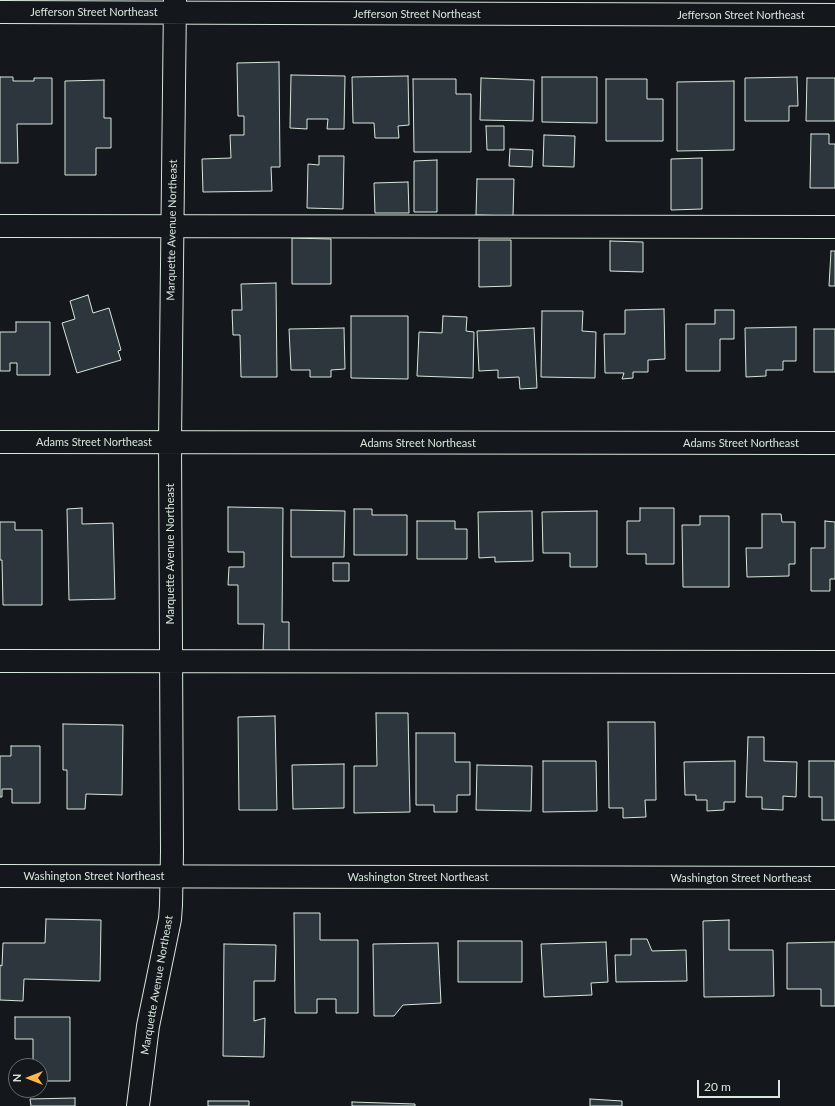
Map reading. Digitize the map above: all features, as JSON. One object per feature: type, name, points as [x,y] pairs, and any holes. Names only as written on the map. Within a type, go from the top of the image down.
[{"type":"street","name":"Jefferson Street Northeast","points":[[0,12],[175,7],[235,13],[835,15]]},
{"type":"street","name":"Marquette Avenue Northeast","points":[[138,1106],[148,1026],[170,919],[172,876],[170,442],[175,7]]},
{"type":"street","points":[[0,226],[835,227]]},
{"type":"street","name":"Adams Street Northeast","points":[[0,442],[835,443]]},
{"type":"street","points":[[0,661],[171,660],[835,662]]},
{"type":"street","name":"Washington Street Northeast","points":[[0,876],[835,878]]},
{"type":"building","points":[[279,62],[280,167],[271,167],[272,191],[203,192],[202,159],[231,158],[230,135],[244,135],[244,116],[238,116],[237,63]]},
{"type":"building","points":[[291,75],[345,76],[344,129],[327,129],[328,119],[307,119],[307,129],[290,128]]},
{"type":"building","points":[[408,76],[409,125],[398,126],[399,138],[375,138],[374,123],[353,123],[352,77]]},
{"type":"building","points":[[0,77],[13,77],[13,81],[34,81],[34,78],[52,78],[52,124],[17,124],[18,163],[0,163]]},
{"type":"building","points":[[542,77],[597,77],[597,123],[542,122]]},
{"type":"building","points":[[797,77],[798,106],[789,106],[789,121],[745,121],[745,78]]},
{"type":"building","points":[[481,78],[534,80],[533,121],[480,120]]},
{"type":"building","points":[[807,78],[835,78],[835,121],[806,121]]},
{"type":"building","points":[[413,79],[456,79],[456,94],[471,94],[471,152],[414,152]]},
{"type":"building","points":[[606,79],[647,79],[647,99],[663,99],[663,141],[606,141]]},
{"type":"building","points":[[104,80],[104,118],[111,118],[111,148],[96,148],[96,175],[65,175],[65,81]]},
{"type":"building","points":[[734,81],[734,150],[677,151],[677,82]]},
{"type":"building","points":[[486,126],[504,126],[504,150],[487,150]]},
{"type":"building","points":[[811,134],[829,134],[829,144],[835,144],[835,188],[810,188]]},
{"type":"building","points":[[544,135],[575,136],[574,167],[543,166]]},
{"type":"building","points":[[510,149],[533,150],[532,167],[509,166]]},
{"type":"building","points":[[319,156],[344,156],[343,209],[307,208],[308,164],[319,165]]},
{"type":"building","points":[[702,158],[702,209],[671,210],[671,159]]},
{"type":"building","points":[[437,160],[437,212],[414,212],[414,161]]},
{"type":"building","points":[[477,179],[514,179],[513,216],[476,215]]},
{"type":"building","points":[[408,182],[409,213],[375,213],[374,183]]},
{"type":"building","points":[[292,238],[331,239],[331,284],[292,284]]},
{"type":"building","points":[[479,240],[511,240],[511,286],[479,287]]},
{"type":"building","points":[[610,241],[643,242],[643,272],[610,271]]},
{"type":"building","points":[[831,251],[835,251],[835,286],[829,286]]},
{"type":"building","points":[[276,283],[277,377],[241,377],[240,335],[233,335],[232,310],[242,310],[241,284]]},
{"type":"building","points":[[88,295],[93,313],[109,308],[121,350],[118,351],[121,360],[77,373],[62,323],[75,319],[70,301]]},
{"type":"building","points":[[664,309],[665,359],[648,360],[648,372],[633,372],[633,378],[622,379],[624,373],[605,373],[604,334],[625,334],[625,310]]},
{"type":"building","points":[[715,310],[734,310],[734,339],[720,339],[720,371],[686,371],[686,324],[715,324]]},
{"type":"building","points":[[542,311],[583,311],[582,331],[596,332],[595,378],[541,377]]},
{"type":"building","points":[[351,316],[408,316],[408,379],[351,378]]},
{"type":"building","points":[[443,316],[467,317],[466,331],[474,332],[473,378],[417,376],[419,332],[442,333]]},
{"type":"building","points":[[16,322],[50,322],[50,375],[17,375],[17,363],[10,363],[10,371],[0,371],[0,332],[16,332]]},
{"type":"building","points":[[796,327],[796,361],[783,361],[783,370],[766,370],[766,376],[746,377],[745,328]]},
{"type":"building","points":[[344,328],[345,369],[331,370],[331,377],[310,377],[310,370],[291,370],[289,329]]},
{"type":"building","points":[[534,328],[537,388],[520,389],[519,377],[498,378],[498,370],[479,371],[477,331]]},
{"type":"building","points":[[814,329],[835,329],[835,372],[814,372]]},
{"type":"building","points":[[228,507],[283,508],[282,622],[289,622],[289,651],[263,651],[264,624],[238,624],[238,585],[228,585],[229,567],[244,567],[244,552],[228,552]]},
{"type":"building","points":[[82,508],[82,524],[113,523],[115,599],[69,600],[67,509]]},
{"type":"building","points":[[640,508],[674,508],[674,564],[646,564],[646,554],[627,554],[627,521],[640,521]]},
{"type":"building","points":[[354,509],[372,509],[372,515],[407,515],[407,555],[354,555]]},
{"type":"building","points":[[291,510],[345,511],[344,557],[291,557]]},
{"type":"building","points":[[532,511],[533,561],[495,562],[495,557],[479,558],[478,512]]},
{"type":"building","points":[[597,511],[597,567],[570,567],[570,553],[543,553],[542,512]]},
{"type":"building","points":[[762,514],[781,514],[782,522],[795,522],[795,564],[789,564],[789,576],[747,577],[746,548],[762,548]]},
{"type":"building","points":[[700,516],[729,516],[729,587],[683,587],[682,525],[700,525]]},
{"type":"building","points":[[417,521],[455,521],[455,529],[467,529],[467,559],[417,559]]},
{"type":"building","points":[[825,521],[835,522],[835,579],[830,579],[830,591],[811,591],[811,548],[825,548]]},
{"type":"building","points":[[0,522],[15,522],[15,530],[42,530],[42,605],[3,605],[2,560],[0,560]]},
{"type":"building","points":[[333,563],[349,563],[349,581],[333,581]]},
{"type":"building","points":[[376,713],[408,713],[410,812],[354,813],[354,766],[377,766]]},
{"type":"building","points":[[275,716],[277,810],[239,810],[238,717]]},
{"type":"building","points":[[608,722],[655,722],[656,800],[645,800],[646,817],[623,818],[623,808],[609,808]]},
{"type":"building","points":[[63,724],[123,725],[122,795],[86,794],[85,809],[67,809],[67,770],[63,770]]},
{"type":"building","points":[[416,733],[455,733],[455,762],[470,762],[470,795],[457,795],[457,812],[434,812],[434,805],[416,805]]},
{"type":"building","points":[[748,737],[764,737],[764,761],[797,762],[796,797],[783,796],[783,810],[762,809],[762,797],[746,797]]},
{"type":"building","points":[[11,746],[40,746],[40,803],[12,803],[12,789],[2,789],[2,797],[0,797],[0,756],[11,756]]},
{"type":"building","points":[[543,761],[596,761],[597,811],[543,812]]},
{"type":"building","points":[[735,761],[735,802],[724,802],[724,810],[707,811],[707,800],[696,800],[696,795],[685,795],[684,762]]},
{"type":"building","points":[[809,761],[835,761],[835,820],[822,820],[822,797],[809,797]]},
{"type":"building","points":[[344,764],[344,808],[293,809],[292,765]]},
{"type":"building","points":[[477,765],[532,766],[531,811],[476,810]]},
{"type":"building","points":[[294,913],[320,913],[320,940],[358,940],[358,1013],[336,1013],[336,999],[317,999],[317,1013],[295,1013]]},
{"type":"building","points":[[46,919],[101,920],[100,981],[24,979],[23,1001],[0,1000],[0,965],[2,966],[3,943],[45,943]]},
{"type":"building","points":[[729,920],[729,950],[773,950],[774,996],[704,997],[703,921]]},
{"type":"building","points":[[631,939],[647,939],[652,951],[686,950],[687,981],[616,982],[615,955],[631,955]]},
{"type":"building","points":[[458,941],[522,941],[522,982],[458,982]]},
{"type":"building","points":[[606,942],[608,982],[591,983],[592,995],[544,997],[541,944]]},
{"type":"building","points":[[835,942],[835,1006],[821,1006],[821,989],[787,989],[787,943]]},
{"type":"building","points":[[438,943],[441,1003],[403,1005],[394,1016],[374,1016],[373,944]]},
{"type":"building","points":[[224,944],[276,945],[275,981],[254,981],[254,1021],[265,1018],[264,1057],[223,1056]]},
{"type":"building","points":[[15,1017],[70,1017],[70,1081],[48,1081],[48,1058],[33,1058],[33,1039],[15,1039]]},
{"type":"building","points":[[75,1098],[75,1106],[31,1106],[30,1099]]},
{"type":"building","points":[[590,1099],[622,1101],[622,1106],[590,1106]]},
{"type":"building","points":[[208,1101],[249,1101],[249,1106],[208,1106]]},
{"type":"building","points":[[352,1102],[415,1104],[415,1106],[352,1106]]}]
